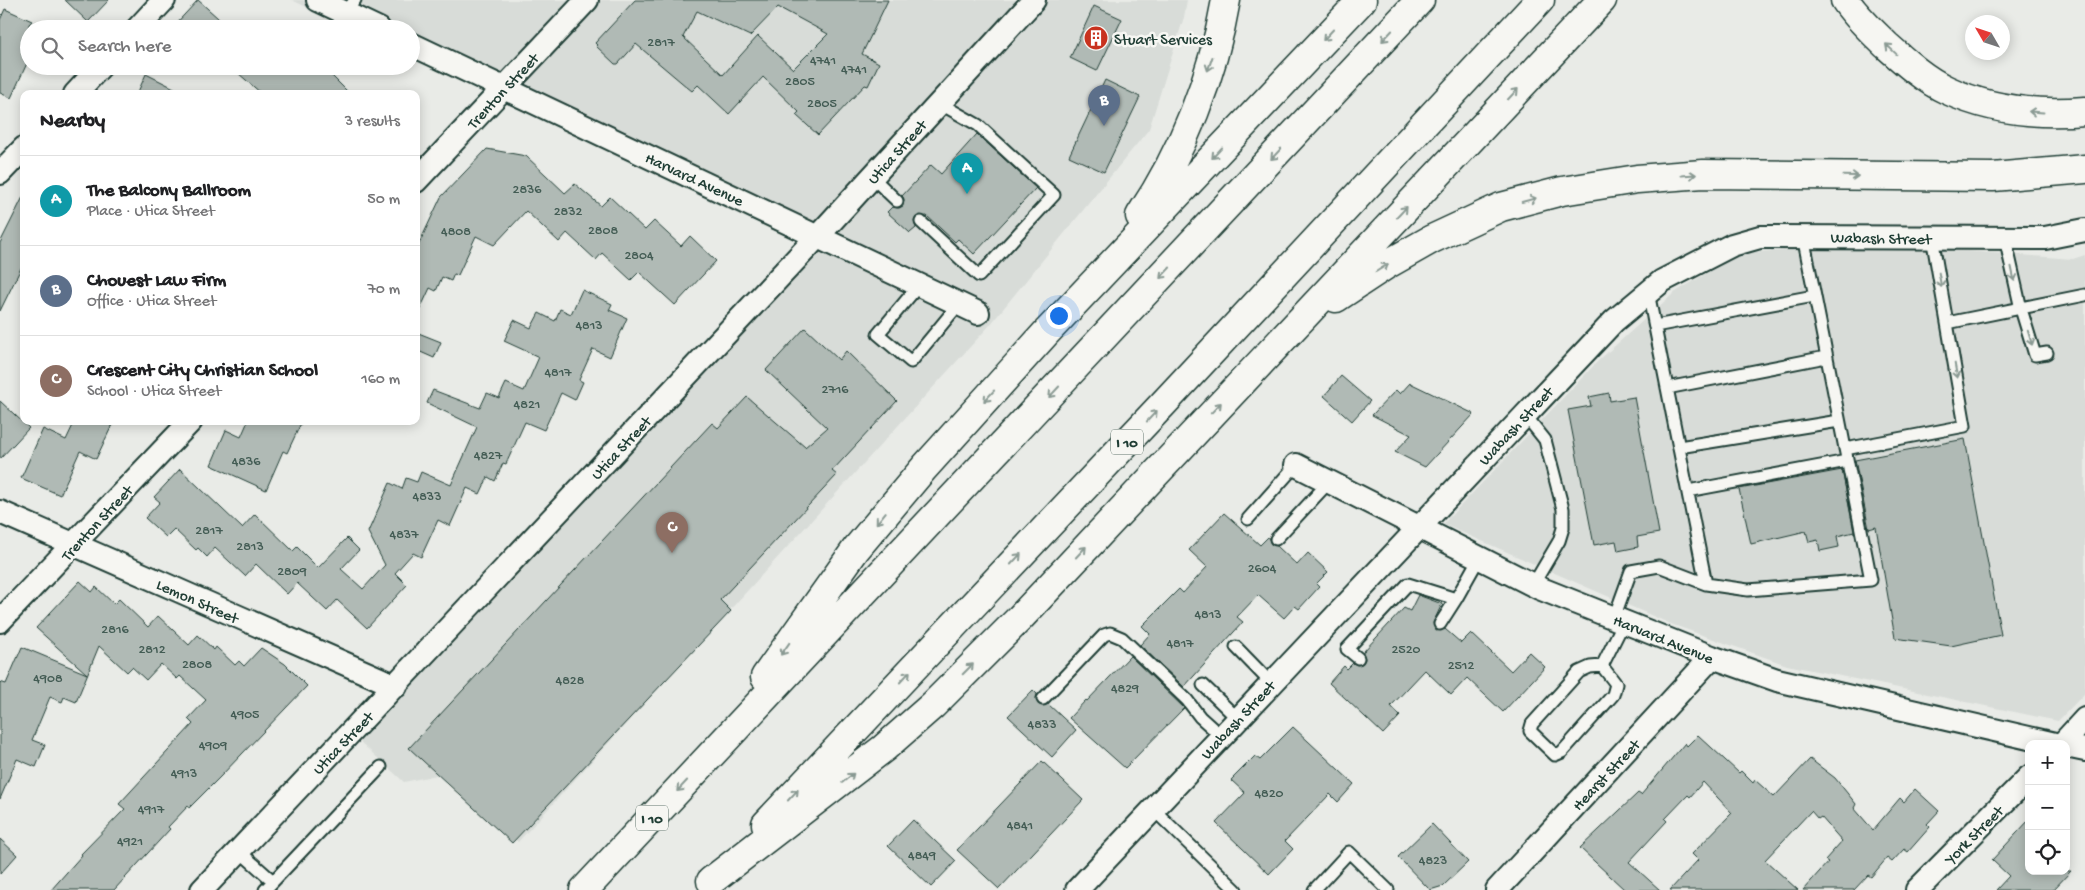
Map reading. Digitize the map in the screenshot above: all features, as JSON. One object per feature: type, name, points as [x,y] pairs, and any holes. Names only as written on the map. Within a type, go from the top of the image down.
[{"type":"highway","points":[[715,750],[856,549],[924,468],[1111,258],[1158,190],[1187,130],[1219,38],[1226,0]]},
{"type":"highway","points":[[1045,334],[1362,0]]},
{"type":"highway","name":"I 10","points":[[584,890],[1420,0]]},
{"type":"highway","name":"I 10","points":[[707,886],[1163,404],[1540,0]]},
{"type":"highway","points":[[707,886],[834,788],[933,705],[1020,618],[1602,0]]},
{"type":"highway","points":[[1845,0],[1858,19],[1907,64],[1946,90],[1987,104],[2031,112],[2085,111]]},
{"type":"highway","points":[[1260,362],[1344,293],[1386,265],[1432,239],[1501,208],[1562,191],[1637,179],[1703,174],[1993,177],[2085,169]]},
{"type":"street","points":[[145,20],[164,0]]},
{"type":"street","points":[[318,0],[350,6],[367,20]]},
{"type":"street","name":"Trenton Street","points":[[420,177],[587,0]]},
{"type":"street","name":"Utica Street","points":[[202,890],[818,236],[1034,0]]},
{"type":"street","name":"Harvard Avenue","points":[[420,48],[968,308]]},
{"type":"street","points":[[79,90],[93,75]]},
{"type":"street","points":[[0,173],[20,152]]},
{"type":"street","name":"Wabash Street","points":[[1077,890],[1614,321],[1662,281],[1732,245],[1760,237],[2045,238],[2085,230]]},
{"type":"street","name":"Trenton Street","points":[[0,621],[74,546],[187,425]]},
{"type":"street","name":"Harvard Avenue","points":[[1296,465],[1533,585],[1712,657],[1777,680],[2038,740]]},
{"type":"street","name":"Lemon Street","points":[[0,512],[396,686]]},
{"type":"street","name":"Hearst Street","points":[[1504,888],[1712,657]]},
{"type":"street","points":[[2066,740],[2085,719]]},
{"type":"street","points":[[2070,747],[2085,750]]},
{"type":"street","name":"York Street","points":[[1917,890],[2025,781]]},
{"type":"lane","points":[[921,222],[979,276],[1054,195],[978,125],[939,103]]},
{"type":"lane","points":[[872,177],[898,201]]},
{"type":"lane","points":[[1602,666],[1619,620],[1631,571],[1658,566],[1706,584],[1748,590],[1870,580],[1803,236]]},
{"type":"lane","points":[[1688,491],[1965,426],[1932,237]]},
{"type":"lane","points":[[2005,238],[2021,309],[2035,355],[2047,353]]},
{"type":"lane","points":[[919,285],[878,334],[911,362],[968,308]]},
{"type":"lane","points":[[1648,292],[1706,584]]},
{"type":"lane","points":[[1947,323],[2085,295]]},
{"type":"lane","points":[[1655,326],[1814,296]]},
{"type":"lane","points":[[1667,388],[1826,356]]},
{"type":"lane","points":[[1525,415],[1545,440],[1563,509],[1563,528],[1559,541],[1533,585]]},
{"type":"lane","points":[[1679,447],[1839,421]]},
{"type":"lane","points":[[1248,519],[1296,465]]},
{"type":"lane","points":[[1276,539],[1329,482]]},
{"type":"lane","points":[[1440,624],[1479,558]]},
{"type":"lane","points":[[1358,658],[1347,649],[1408,584],[1456,599]]},
{"type":"lane","points":[[1043,699],[1104,635],[1110,633],[1122,638],[1187,700],[1200,717],[1221,736]]},
{"type":"lane","points":[[1236,647],[1271,683]]},
{"type":"lane","points":[[1602,666],[1616,684],[1613,695],[1562,752],[1555,755],[1530,731],[1532,724],[1579,672],[1590,667],[1602,666]]},
{"type":"lane","points":[[1203,685],[1238,719]]},
{"type":"lane","points":[[265,890],[381,767]]},
{"type":"lane","points":[[1153,809],[1236,890]]},
{"type":"lane","points":[[240,850],[273,881]]},
{"type":"lane","points":[[1314,890],[1349,852],[1388,890]]},
{"type":"shaded area","points":[[292,0],[1187,0],[1184,17],[1149,129],[990,325],[518,842],[446,773],[404,782],[357,739],[820,251],[420,61],[420,20],[333,20]]},
{"type":"shaded area","points":[[1833,247],[1953,250],[2073,259],[2085,255],[2085,693],[2058,721],[1787,665],[1671,624],[1443,524],[1599,360],[1674,293],[1740,253]]},
{"type":"building","points":[[65,0],[109,0],[90,20],[86,20]]},
{"type":"building","points":[[198,0],[220,20],[179,20]]},
{"type":"building","points":[[635,0],[888,0],[862,54],[879,63],[868,86],[865,85],[818,135],[796,115],[799,112],[763,77],[729,114],[698,85],[692,91],[636,44],[618,64],[615,64],[595,43]],"holes":[[[778,7],[828,34],[793,69],[758,36],[723,75],[683,37],[697,11],[750,36]]]},
{"type":"building","name":"Stuart Services","points":[[1094,6],[1122,19],[1097,71],[1070,58]]},
{"type":"building","points":[[5,9],[30,20],[20,20],[20,75],[22,75],[11,98],[0,93],[0,20]]},
{"type":"building","points":[[146,75],[148,75],[178,90],[139,90]]},
{"type":"building","points":[[240,75],[331,75],[346,90],[257,90]]},
{"type":"building","points":[[1105,80],[1140,97],[1104,172],[1069,156]]},
{"type":"building","points":[[977,134],[1036,188],[974,254],[958,239],[955,242],[927,216],[916,217],[914,221],[916,228],[910,233],[887,212],[892,207],[899,208],[903,206],[904,199],[902,196],[931,165],[941,174]]},
{"type":"building","points":[[487,149],[526,156],[565,193],[575,184],[601,206],[610,197],[645,230],[654,221],[681,246],[690,236],[716,261],[675,305],[639,272],[631,280],[602,253],[596,260],[567,233],[559,242],[526,211],[494,245],[476,236],[458,275],[454,274],[451,281],[442,277],[436,291],[430,288],[420,309],[420,242],[441,197]]},
{"type":"building","points":[[20,203],[20,270],[0,311],[0,243]]},
{"type":"building","points":[[582,290],[612,304],[609,310],[627,318],[610,357],[593,349],[579,380],[583,382],[575,400],[561,393],[544,430],[525,422],[506,464],[503,463],[495,481],[488,477],[480,494],[467,488],[450,526],[438,520],[421,557],[413,553],[395,573],[407,585],[367,628],[337,600],[327,611],[297,583],[287,594],[256,564],[245,576],[215,548],[207,557],[198,548],[196,550],[174,529],[166,537],[145,518],[160,502],[154,497],[180,469],[242,528],[255,514],[293,551],[297,547],[318,568],[347,538],[359,550],[341,569],[363,589],[385,565],[368,532],[390,483],[402,489],[406,478],[417,482],[421,472],[451,485],[477,427],[427,403],[433,390],[480,408],[487,393],[499,398],[506,383],[524,391],[539,357],[504,341],[514,320],[531,328],[539,313],[555,321],[560,309],[571,314]]},
{"type":"building","points":[[805,328],[839,360],[846,351],[897,401],[832,471],[837,475],[720,600],[731,611],[512,843],[409,748],[712,423],[718,428],[747,397],[805,447],[827,428],[766,370]]},
{"type":"building","points":[[420,334],[441,342],[434,358],[420,352]]},
{"type":"building","points":[[1341,376],[1370,401],[1352,421],[1324,396]]},
{"type":"building","points":[[1410,383],[1474,414],[1425,467],[1395,452],[1411,435],[1372,415],[1396,390],[1400,394]]},
{"type":"building","points":[[1609,393],[1610,401],[1634,397],[1659,533],[1637,537],[1638,547],[1618,551],[1616,541],[1594,545],[1568,410],[1591,406],[1589,397]]},
{"type":"building","points":[[0,401],[20,420],[20,425],[26,425],[29,428],[0,459]]},
{"type":"building","points":[[73,425],[112,425],[96,459],[80,451],[60,495],[21,478],[43,429],[66,440]]},
{"type":"building","points":[[246,425],[300,425],[287,453],[283,451],[266,490],[211,465],[226,430],[241,437]]},
{"type":"building","points":[[1965,439],[2001,635],[1951,646],[1895,638],[1876,527],[1869,529],[1855,460]]},
{"type":"building","points":[[1842,470],[1854,532],[1837,536],[1839,547],[1820,551],[1818,540],[1809,542],[1806,531],[1751,544],[1739,489]]},
{"type":"building","points":[[1224,513],[1260,545],[1268,537],[1271,544],[1277,546],[1297,565],[1308,553],[1328,572],[1316,584],[1319,587],[1299,609],[1295,606],[1284,618],[1258,595],[1237,617],[1243,622],[1184,687],[1140,645],[1150,634],[1142,626],[1179,589],[1183,593],[1207,567],[1189,550]]},
{"type":"building","points":[[80,581],[92,592],[96,587],[114,604],[119,599],[148,627],[158,616],[189,645],[198,635],[214,650],[216,647],[235,665],[239,661],[244,666],[261,648],[285,664],[307,686],[220,777],[168,827],[170,829],[114,890],[51,890],[81,854],[125,809],[119,804],[193,724],[188,719],[206,700],[180,676],[177,679],[161,664],[146,680],[132,667],[127,672],[99,646],[76,702],[64,697],[62,702],[50,697],[32,740],[45,745],[36,767],[17,759],[0,799],[0,682],[6,684],[22,647],[87,674],[36,628]]},
{"type":"building","points":[[1418,595],[1442,604],[1433,623],[1436,631],[1445,629],[1461,643],[1471,633],[1511,671],[1529,652],[1545,667],[1503,712],[1467,678],[1451,695],[1425,670],[1391,706],[1400,716],[1383,734],[1329,683],[1344,666],[1347,669],[1353,663],[1357,665],[1363,663],[1365,659],[1363,652],[1404,608],[1410,611]]},
{"type":"building","points":[[1130,656],[1184,708],[1125,768],[1069,718]]},
{"type":"building","points":[[1033,690],[1037,694],[1038,704],[1042,706],[1048,704],[1076,730],[1052,757],[1008,716]]},
{"type":"building","points":[[1293,727],[1354,784],[1338,802],[1330,794],[1285,841],[1293,849],[1269,874],[1216,823],[1245,793],[1231,780],[1255,756],[1260,760]]},
{"type":"building","points":[[1698,735],[1739,773],[1741,771],[1753,783],[1755,780],[1774,797],[1810,759],[1835,778],[1856,804],[1854,808],[1873,830],[1900,798],[1904,802],[1915,789],[1939,811],[1927,824],[1930,827],[1908,852],[1904,849],[1892,862],[1887,858],[1871,877],[1868,875],[1854,890],[1803,890],[1828,862],[1825,860],[1842,841],[1821,817],[1818,819],[1811,811],[1765,860],[1798,890],[1670,890],[1698,860],[1692,854],[1732,813],[1703,782],[1690,797],[1688,795],[1665,819],[1667,821],[1629,862],[1660,890],[1625,890],[1580,848],[1638,793],[1641,795],[1685,743],[1687,746]]},
{"type":"building","points":[[1042,761],[1083,800],[999,889],[957,850]]},
{"type":"building","points":[[913,820],[956,861],[931,887],[888,846]]},
{"type":"building","points":[[1432,824],[1468,862],[1443,886],[1430,890],[1398,857]]},
{"type":"building","points":[[2025,824],[2025,875],[2067,875],[2053,890],[1996,890],[2009,876],[1992,860]]},
{"type":"building","points":[[0,839],[17,855],[0,874]]},
{"type":"place","name":"Stuart Services","points":[[1096,38]]},
{"type":"place","name":"Chouest Law Firm","points":[[1104,126]]},
{"type":"place","name":"The Balcony Ballroom","points":[[967,194]]},
{"type":"place","name":"Crescent City Christian School","points":[[672,553]]}]
